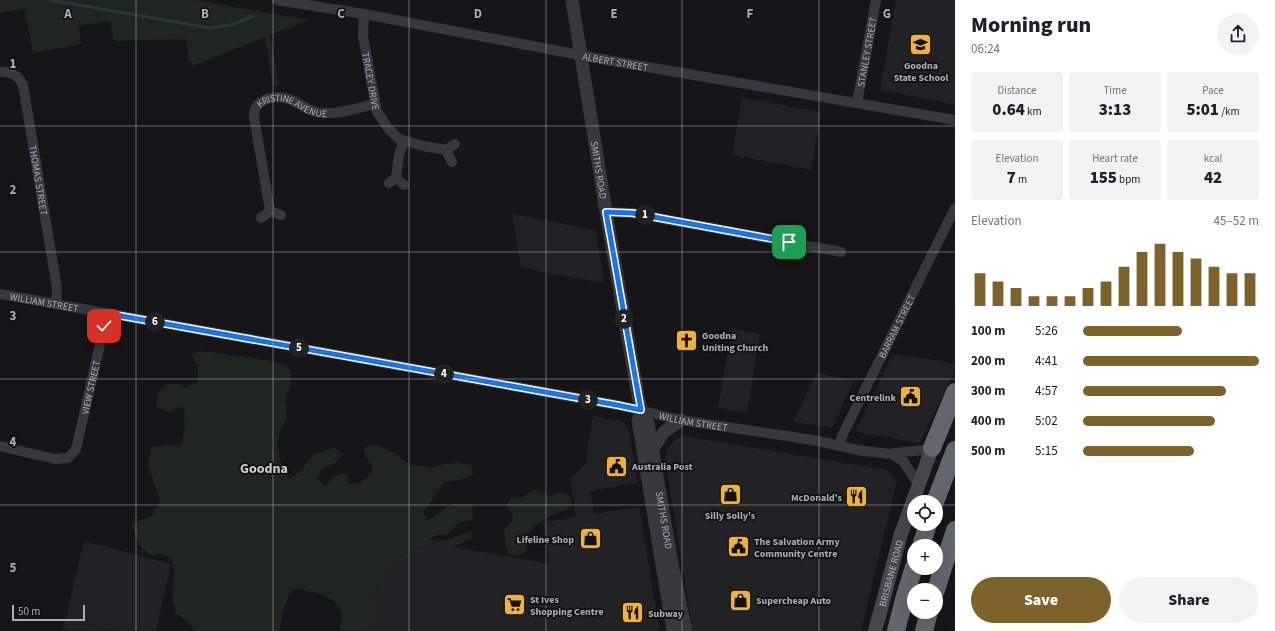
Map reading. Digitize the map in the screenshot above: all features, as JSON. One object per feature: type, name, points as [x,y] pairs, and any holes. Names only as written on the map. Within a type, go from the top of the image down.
[{"type":"highway","points":[[932,448],[955,392]]},
{"type":"highway","points":[[938,495],[955,450]]},
{"type":"highway","points":[[938,583],[955,530]]},
{"type":"highway","points":[[896,631],[912,575]]},
{"type":"highway","points":[[924,631],[927,619]]},
{"type":"main road","name":"BRISBANE ROAD","points":[[875,631],[894,557],[918,484],[932,448]]},
{"type":"street","name":"ALBERT STREET","points":[[277,0],[364,14],[580,55],[955,120]]},
{"type":"street","name":"SMITHS ROAD","points":[[572,0],[606,212],[641,410],[648,423],[672,564],[686,631]]},
{"type":"street","name":"STANLEY STREET","points":[[857,103],[876,0]]},
{"type":"street","name":"TRACEY DRIVE","points":[[364,14],[363,36],[374,104],[382,121],[393,133],[404,141],[451,147],[452,162]]},
{"type":"street","name":"THOMAS STREET","points":[[0,72],[16,75],[23,85],[57,288],[56,304]]},
{"type":"street","name":"KRISTINE AVENUE","points":[[270,211],[253,112],[258,104],[266,99],[287,98],[313,111],[333,113],[374,104]]},
{"type":"street","points":[[396,182],[399,155],[404,141]]},
{"type":"street","name":"BARRAM STREET","points":[[839,446],[842,436],[955,208]]},
{"type":"street","points":[[261,218],[270,211],[281,215]]},
{"type":"street","points":[[606,212],[632,213],[841,252]]},
{"type":"street","name":"WILLIAM STREET","points":[[0,294],[617,405],[681,420],[891,454],[917,452],[932,448]]},
{"type":"street","name":"VIEW STREET","points":[[0,446],[55,459],[68,458],[76,449],[104,328],[105,313]]},
{"type":"street","name":"SMITHS ROAD","points":[[641,410],[638,420],[672,631]]},
{"type":"street","points":[[652,450],[664,432],[681,420]]},
{"type":"street","name":"WILLIAM STREET","points":[[891,454],[904,462],[918,484]]},
{"type":"shaded area","points":[[0,0],[194,0],[308,20],[270,35],[279,85],[273,86],[265,37],[192,66],[192,62],[189,62],[186,39],[114,41],[110,21],[78,26],[81,44],[33,53],[25,9],[0,13]]},
{"type":"shaded area","name":"Goodna State School","points":[[896,0],[955,0],[955,105],[880,90]]},
{"type":"shaded area","points":[[742,97],[821,112],[811,170],[732,155]]},
{"type":"shaded area","points":[[512,214],[596,230],[604,283],[521,268]]},
{"type":"shaded area","points":[[732,329],[760,334],[747,413],[718,408]]},
{"type":"shaded area","points":[[201,351],[285,364],[291,371],[291,385],[285,400],[287,419],[281,428],[277,443],[281,465],[290,479],[302,469],[312,455],[335,448],[342,454],[336,463],[323,468],[317,479],[326,485],[334,476],[344,473],[349,476],[347,482],[351,484],[361,482],[372,473],[372,466],[365,455],[364,447],[378,445],[396,454],[410,465],[432,467],[457,462],[471,465],[473,475],[458,480],[445,482],[423,513],[428,520],[452,504],[472,504],[473,514],[471,521],[460,521],[447,535],[436,535],[429,540],[439,541],[450,539],[471,531],[472,538],[452,547],[433,543],[410,550],[390,564],[377,583],[370,628],[360,626],[359,631],[338,631],[340,630],[342,617],[340,609],[336,603],[323,595],[293,589],[286,602],[280,631],[195,631],[186,620],[176,614],[172,599],[174,574],[172,559],[164,555],[149,555],[138,543],[132,525],[140,520],[151,517],[160,501],[148,466],[151,447],[167,445],[180,446],[185,430],[184,407],[177,407],[170,412],[156,407],[158,393],[167,384],[179,384],[186,388],[198,382],[198,365],[193,359],[193,354]]},
{"type":"shaded area","points":[[893,354],[955,363],[955,370],[920,443],[855,432]]},
{"type":"shaded area","points":[[817,373],[854,380],[832,428],[793,422]]},
{"type":"shaded area","name":"St Ives Shopping Centre","points":[[593,416],[622,421],[628,428],[638,483],[590,491],[594,514],[639,507],[660,631],[359,631],[360,626],[370,628],[377,583],[390,564],[409,550],[433,543],[550,564],[543,522],[576,517],[570,478],[585,464]]},
{"type":"shaded area","points":[[683,436],[888,470],[897,481],[861,631],[693,631],[665,459],[667,449],[677,438]]},
{"type":"shaded area","points":[[538,488],[547,496],[561,492],[568,494],[572,499],[571,506],[534,525],[528,537],[526,552],[517,556],[509,554],[506,546],[504,529],[513,520],[512,512],[506,506],[511,497],[522,498]]},
{"type":"shaded area","points":[[84,541],[171,564],[156,631],[63,630]]},
{"type":"waterway","points":[[50,0],[210,28],[231,25],[253,16]]},
{"type":"place","name":"Goodna State School","points":[[921,45]]},
{"type":"place","name":"Goodna Uniting Church","points":[[687,341]]},
{"type":"place","name":"Centrelink","points":[[911,397]]},
{"type":"place","name":"Australia Post","points":[[616,466]]},
{"type":"place","name":"Silly Solly's","points":[[730,495]]},
{"type":"place","name":"McDonald's","points":[[857,497]]},
{"type":"place","name":"Lifeline Shop","points":[[590,539]]},
{"type":"place","name":"The Salvation Army Community Centre","points":[[739,547]]},
{"type":"place","name":"Supercheap Auto","points":[[740,600]]},
{"type":"place","name":"St Ives Shopping Centre","points":[[515,605]]},
{"type":"place","name":"Subway","points":[[633,613]]},
{"type":"district","name":"Goodna","points":[[264,468]]},
{"type":"route","points":[[104,326],[105,313],[641,410],[606,212],[632,213],[789,242]]}]
